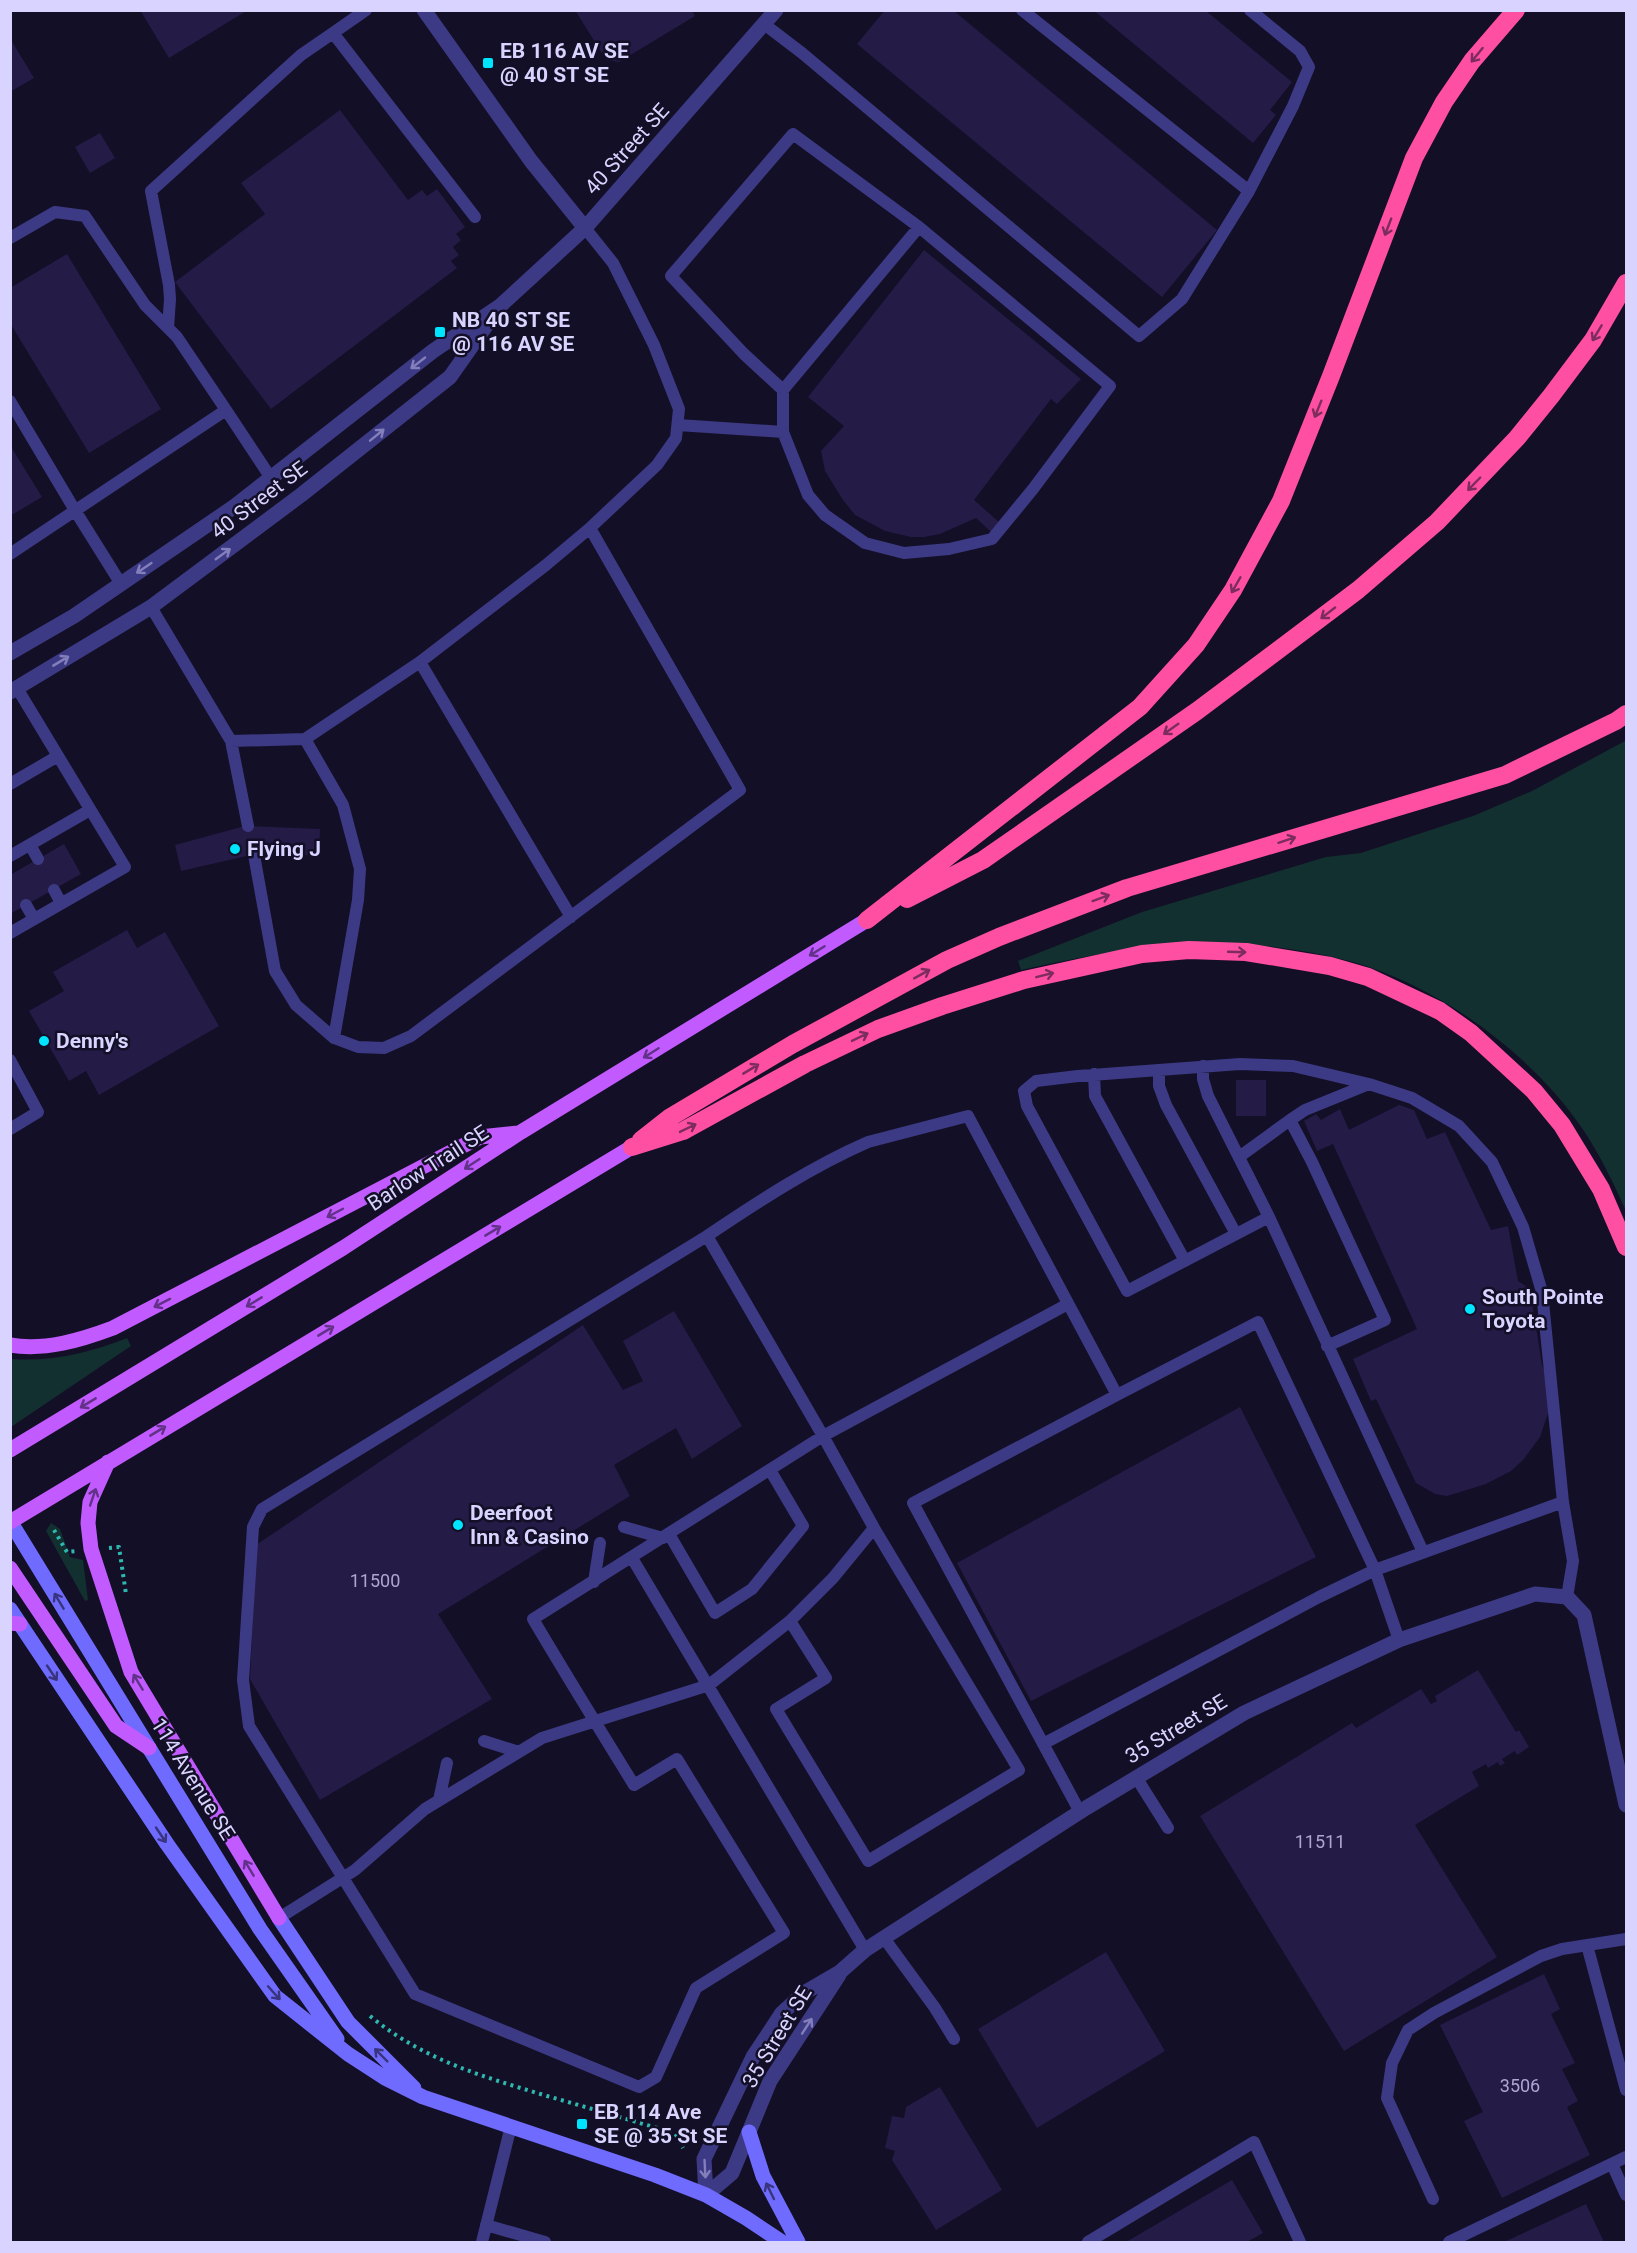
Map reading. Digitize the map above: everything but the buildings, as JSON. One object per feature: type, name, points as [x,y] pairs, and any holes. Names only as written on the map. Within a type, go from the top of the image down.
[{"type":"highway","points":[[867,920],[1140,707],[1196,645],[1233,590],[1281,501],[1414,158],[1444,102],[1472,61],[1516,10]]},
{"type":"highway","points":[[867,920],[983,860],[1197,711],[1358,590],[1437,522],[1517,438],[1593,340],[1626,283]]},
{"type":"highway","points":[[632,1147],[669,1118],[794,1044],[947,960],[999,937],[1126,888],[1505,775],[1621,718]]},
{"type":"highway","points":[[632,1147],[683,1131],[805,1064],[878,1029],[942,1006],[1024,980],[1142,954],[1189,950],[1246,952],[1330,966],[1368,977],[1440,1011],[1471,1033],[1534,1090],[1562,1125],[1601,1189],[1626,1247]]},
{"type":"main road","name":"Barlow Trail SE","points":[[10,1450],[343,1248],[521,1132],[867,920]]},
{"type":"main road","points":[[10,1345],[45,1345],[80,1340],[113,1328],[480,1137],[521,1132]]},
{"type":"main road","points":[[11,1521],[632,1147]]},
{"type":"main road","points":[[108,1461],[90,1502],[88,1523],[91,1549],[132,1672],[279,1918],[348,2022],[423,2097]]},
{"type":"main road","name":"114 Avenue SE","points":[[11,1521],[260,1929],[348,2054]]},
{"type":"main road","points":[[10,1568],[116,1726],[149,1748]]},
{"type":"main road","name":"114 Avenue SE","points":[[10,1610],[15,1624],[275,1996],[348,2054],[385,2078],[423,2097],[656,2175],[706,2196],[746,2218],[782,2242]]},
{"type":"main road","points":[[749,2132],[764,2176],[798,2242]]},
{"type":"street","points":[[424,10],[531,162],[585,228]]},
{"type":"street","name":"40 Street SE","points":[[10,653],[74,616],[235,506],[433,351],[500,306],[585,228],[776,10]]},
{"type":"street","name":"40 Street SE","points":[[14,690],[151,607],[301,495],[450,377],[500,306]]},
{"type":"street","name":"35 Street SE","points":[[706,2196],[704,2158],[753,2057],[782,2013],[804,1993],[840,1972],[865,1950],[1080,1812],[1244,1713],[1399,1640],[1535,1594],[1567,1597]]},
{"type":"street","points":[[1567,1597],[1584,1615],[1626,1805]]},
{"type":"street","name":"35 Street SE","points":[[706,2196],[732,2173],[770,2081],[840,1972]]},
{"type":"lane","points":[[168,328],[169,285],[151,191],[301,55],[366,10]]},
{"type":"lane","points":[[1022,10],[1249,191]]},
{"type":"lane","points":[[764,24],[802,53],[1139,336],[1182,299],[1249,191],[1293,106],[1309,67],[1300,51],[1250,10]]},
{"type":"lane","points":[[333,33],[475,217]]},
{"type":"lane","points":[[783,390],[744,354],[671,276],[793,134],[919,227],[1110,386],[1033,489],[992,539],[949,549],[904,553],[865,543],[825,515],[808,495],[783,432],[783,390],[919,227]]},
{"type":"lane","points":[[10,238],[54,212],[85,216],[145,304],[177,337],[271,478]]},
{"type":"lane","points":[[231,741],[305,739],[420,662],[590,528],[657,465],[676,438],[679,409],[654,345],[613,263],[585,228]]},
{"type":"lane","points":[[10,401],[121,584]]},
{"type":"lane","points":[[10,554],[226,410]]},
{"type":"lane","points":[[678,425],[783,432]]},
{"type":"lane","points":[[254,855],[275,971],[296,1005],[334,1038],[358,1047],[384,1048],[411,1036],[740,790],[590,528]]},
{"type":"lane","points":[[151,607],[231,741],[248,826]]},
{"type":"lane","points":[[420,662],[571,917]]},
{"type":"lane","points":[[11,932],[124,867],[58,756],[14,690]]},
{"type":"lane","points":[[305,739],[343,806],[360,869],[358,900],[334,1038]]},
{"type":"lane","points":[[10,784],[58,756]]},
{"type":"lane","points":[[10,856],[90,810]]},
{"type":"lane","points":[[30,845],[38,859]]},
{"type":"lane","points":[[54,890],[61,903]]},
{"type":"lane","points":[[26,905],[34,919]]},
{"type":"lane","points":[[10,1060],[38,1112],[10,1129]]},
{"type":"lane","points":[[1269,1217],[1127,1291],[1027,1106],[1024,1091],[1036,1081],[1094,1074],[1240,1064],[1293,1066],[1369,1084],[1412,1098],[1459,1126],[1492,1162],[1523,1227],[1542,1292],[1563,1502],[1573,1561],[1567,1597]]},
{"type":"lane","points":[[1203,1066],[1203,1080],[1208,1096],[1269,1217],[1423,1552]]},
{"type":"lane","points":[[1160,1070],[1159,1086],[1166,1105],[1236,1234]]},
{"type":"lane","points":[[1094,1074],[1095,1096],[1185,1261]]},
{"type":"lane","points":[[1239,1157],[1305,1110],[1369,1084]]},
{"type":"lane","points":[[1068,1304],[823,1436],[533,1619],[634,1785],[677,1759],[784,1933],[696,1988],[656,2077],[639,2087],[415,1994],[249,1726],[243,1680],[253,1527],[262,1509],[707,1236],[761,1199],[858,1146],[968,1116],[1117,1395]]},
{"type":"lane","points":[[1290,1120],[1312,1162],[1385,1320],[1327,1346]]},
{"type":"lane","points":[[707,1236],[874,1528],[1019,1770],[868,1861],[776,1709],[826,1678],[790,1620]]},
{"type":"lane","points":[[1080,1812],[913,1503],[1258,1322],[1375,1570],[1399,1640]]},
{"type":"lane","points":[[624,1527],[666,1536],[715,1613],[752,1589],[803,1526],[770,1470]]},
{"type":"lane","points":[[1043,1744],[1319,1597],[1375,1570],[1563,1502]]},
{"type":"lane","points":[[279,1918],[355,1870],[425,1809],[543,1738],[709,1685],[790,1620],[833,1578],[874,1528]]},
{"type":"lane","points":[[594,1582],[600,1543]]},
{"type":"lane","points":[[632,1558],[865,1950]]},
{"type":"lane","points":[[484,1741],[519,1752]]},
{"type":"lane","points":[[439,1800],[447,1763]]},
{"type":"lane","points":[[1136,1777],[1168,1828]]},
{"type":"lane","points":[[884,1938],[935,2008],[954,2039]]},
{"type":"lane","points":[[1433,2199],[1387,2098],[1392,2063],[1408,2030],[1434,2013],[1541,1956],[1562,1949],[1626,1939]]},
{"type":"lane","points":[[1587,1945],[1626,2090]]},
{"type":"lane","points":[[482,2242],[511,2126]]},
{"type":"lane","points":[[1088,2242],[1254,2142],[1300,2242]]},
{"type":"lane","points":[[1449,2242],[1626,2157]]},
{"type":"lane","points":[[1612,2164],[1626,2195]]},
{"type":"lane","points":[[486,2225],[544,2242]]},
{"type":"path","points":[[54,1530],[67,1552],[80,1550]]},
{"type":"green space","points":[[1625,741],[1626,1211],[1584,1131],[1539,1076],[1482,1027],[1451,1006],[1386,973],[1331,956],[1285,948],[1214,943],[1158,945],[1087,956],[1021,970],[1018,961],[1142,912],[1326,857],[1361,853],[1473,816],[1532,791]]},
{"type":"green space","points":[[127,1338],[131,1346],[11,1427],[11,1359],[55,1358],[98,1348]]},
{"type":"green space","points":[[51,1523],[60,1529],[70,1557],[83,1560],[88,1600],[85,1601],[46,1531]]},
{"type":"place","name":"EB 116 AV SE @ 40 ST SE","points":[[488,63]]},
{"type":"place","name":"NB 40 ST SE @ 116 AV SE","points":[[440,332]]},
{"type":"place","name":"Flying J","points":[[235,849]]},
{"type":"place","name":"Denny's","points":[[44,1041]]},
{"type":"place","name":"South Pointe Toyota","points":[[1470,1309]]},
{"type":"place","name":"Deerfoot Inn & Casino","points":[[458,1525]]},
{"type":"place","name":"EB 114 Ave SE @ 35 St SE","points":[[582,2124]]}]
